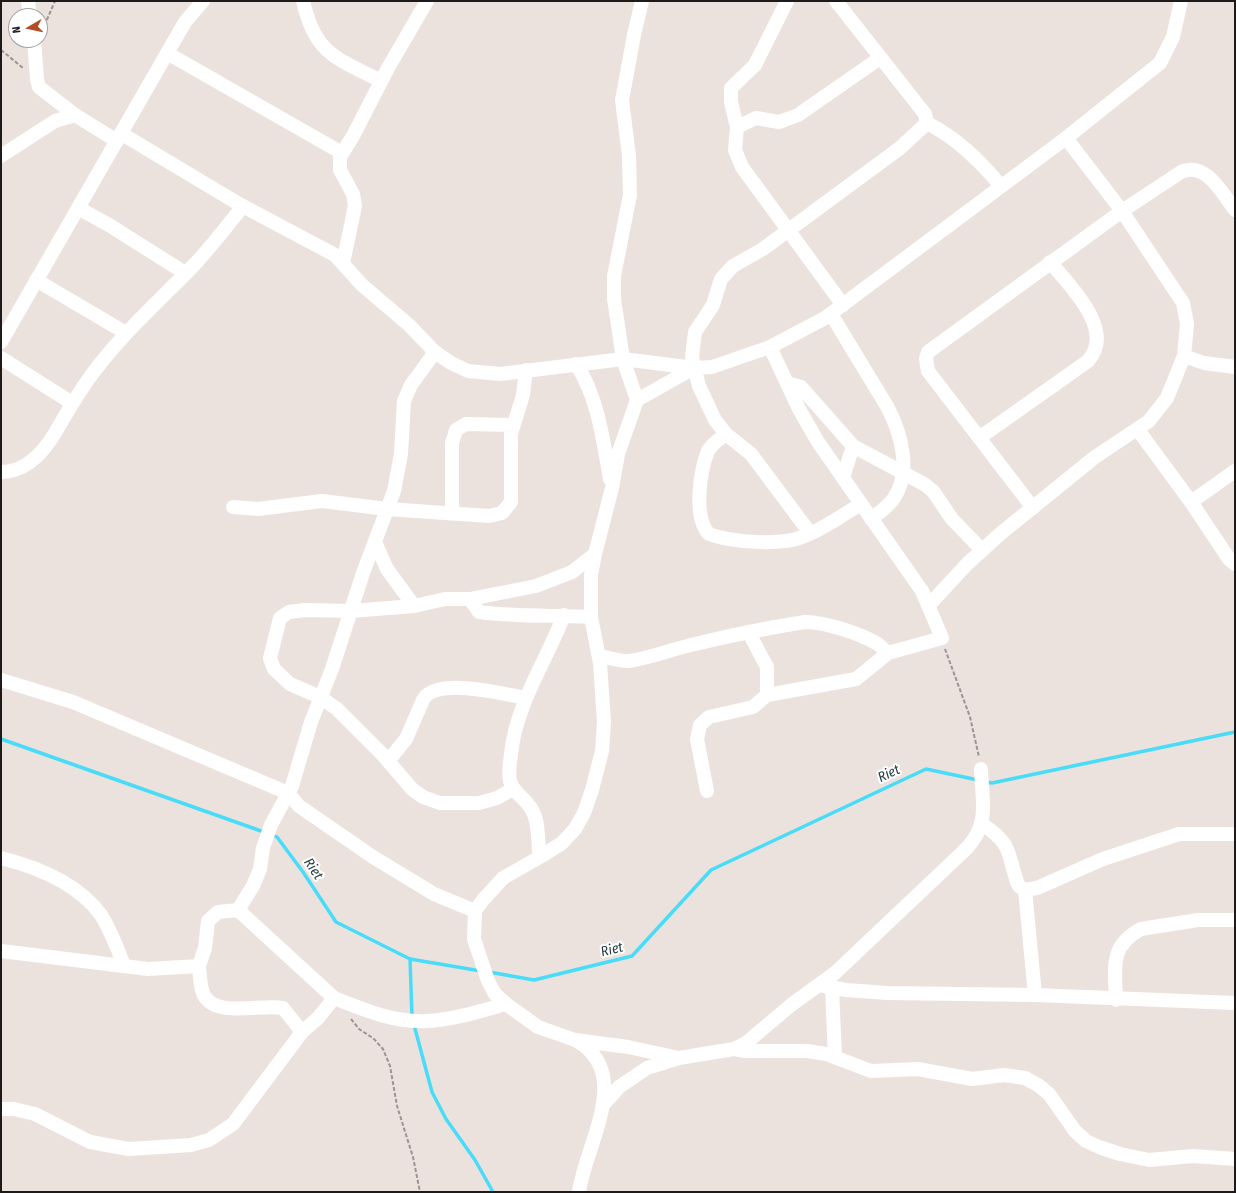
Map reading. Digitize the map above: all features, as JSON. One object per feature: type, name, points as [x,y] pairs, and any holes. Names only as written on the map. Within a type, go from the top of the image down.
[{"type":"street","points":[[1,342],[120,138],[185,22],[203,1]]},
{"type":"street","points":[[303,1],[313,33],[322,45],[338,59],[381,81]]},
{"type":"street","points":[[343,263],[355,206],[353,194],[340,170],[339,161],[381,81],[427,1]]},
{"type":"street","points":[[642,1],[622,100],[630,156],[630,195],[614,276],[614,299],[623,359],[637,400],[618,454],[612,488],[595,554],[590,589],[591,617],[599,656],[602,685],[604,738],[592,790],[584,813],[575,829],[562,843],[503,878],[475,911],[474,938],[488,981],[495,994],[506,1004],[538,1027],[575,1040],[628,1047],[679,1058]]},
{"type":"street","points":[[787,1],[755,65],[731,88],[731,102],[737,127],[735,150],[742,167],[843,305]]},
{"type":"street","points":[[836,1],[925,114],[927,123],[941,131],[972,155],[1001,186]]},
{"type":"street","points":[[35,48],[37,80],[39,86],[75,115],[327,250],[343,263],[366,289],[409,325],[435,352],[451,363],[468,371],[500,374],[623,359],[694,368],[712,367],[770,347],[804,330],[831,314],[1066,138],[1160,63],[1173,37],[1181,1]]},
{"type":"street","points":[[167,54],[342,153]]},
{"type":"street","points":[[737,127],[756,118],[779,122],[798,115],[880,58]]},
{"type":"street","points":[[1,156],[55,121],[75,115]]},
{"type":"street","points":[[810,533],[751,454],[726,434],[715,420],[704,398],[694,368],[692,357],[695,332],[714,304],[721,279],[733,266],[762,249],[900,148],[927,123]]},
{"type":"street","points":[[929,604],[982,550],[1103,452],[1138,430],[1155,415],[1167,398],[1184,356],[1187,324],[1183,303],[1122,211],[1066,138]]},
{"type":"street","points":[[1033,508],[928,372],[926,356],[932,348],[1050,262],[1122,211],[1181,172],[1194,169],[1205,174],[1235,210]]},
{"type":"street","points":[[1,472],[19,469],[31,462],[51,439],[72,403],[96,368],[126,333],[206,252],[243,206]]},
{"type":"street","points":[[78,208],[109,225],[185,273]]},
{"type":"street","points":[[979,438],[1082,365],[1093,354],[1097,333],[1094,320],[1050,262]]},
{"type":"street","points":[[36,280],[126,333]]},
{"type":"street","points":[[831,314],[851,344],[895,422],[901,445],[903,473],[900,486],[894,498],[871,519]]},
{"type":"street","points":[[707,791],[697,739],[700,725],[709,717],[753,707],[767,695],[856,679],[888,653],[942,638],[929,604],[922,591],[843,478],[807,422],[770,347]]},
{"type":"street","points":[[238,910],[253,886],[260,869],[263,848],[271,825],[292,786],[311,722],[387,509],[397,478],[404,401],[411,385],[435,352]]},
{"type":"street","points":[[1184,356],[1204,363],[1235,367]]},
{"type":"street","points":[[1,358],[72,403]]},
{"type":"street","points":[[576,364],[586,379],[599,423],[612,488]]},
{"type":"street","points":[[637,400],[694,368]]},
{"type":"street","points":[[233,507],[258,509],[322,501],[387,509],[497,515],[505,511],[510,506],[512,496],[511,444],[513,425],[523,394],[526,370]]},
{"type":"street","points":[[787,383],[801,387],[854,446],[933,490],[952,519],[982,550]]},
{"type":"street","points":[[452,513],[452,443],[456,430],[466,424],[513,425]]},
{"type":"street","points":[[1138,430],[1191,502],[1229,559],[1235,564]]},
{"type":"street","points":[[726,434],[715,442],[708,451],[701,480],[701,516],[706,530],[715,536],[755,541],[787,541],[810,533],[861,504]]},
{"type":"street","points":[[843,478],[854,446]]},
{"type":"street","points":[[1191,502],[1235,471]]},
{"type":"street","points":[[375,542],[387,569],[414,606]]},
{"type":"street","points":[[513,790],[497,798],[479,803],[433,802],[416,793],[388,761],[350,722],[320,697],[290,684],[274,669],[270,655],[276,627],[282,615],[289,612],[305,610],[351,612],[414,606],[445,599],[470,599],[536,586],[572,572],[595,554]]},
{"type":"street","points":[[470,599],[479,612],[498,615],[591,617]]},
{"type":"street","points":[[540,857],[537,824],[533,811],[526,800],[513,790],[509,773],[513,737],[517,720],[555,639],[564,616]]},
{"type":"street","points":[[599,656],[613,657],[627,661],[654,656],[666,651],[804,622],[817,623],[839,628],[877,643],[888,653]]},
{"type":"street","points":[[749,633],[767,667],[767,695]]},
{"type":"street","points":[[1,680],[72,702],[288,793],[299,806],[373,857],[443,898],[475,911]]},
{"type":"street","points":[[388,761],[402,744],[426,694],[432,690],[441,688],[455,688],[526,698]]},
{"type":"street","points":[[603,1105],[619,1087],[637,1074],[661,1062],[734,1049],[746,1043],[791,1005],[826,987],[835,974],[967,848],[979,833],[982,824],[981,769]]},
{"type":"street","points":[[982,824],[1002,839],[1009,854],[1017,882],[1025,890],[1035,995]]},
{"type":"street","points":[[1025,890],[1037,888],[1108,857],[1178,834],[1235,834]]},
{"type":"street","points":[[1,858],[51,875],[86,899],[100,914],[108,927],[124,966]]},
{"type":"street","points":[[302,1032],[283,1008],[271,1006],[228,1009],[213,1005],[204,996],[199,966],[205,948],[208,921],[218,912],[238,910],[334,998],[370,1012],[398,1019],[427,1021],[455,1017],[506,1004]]},
{"type":"street","points":[[1116,1000],[1115,964],[1117,953],[1125,940],[1134,933],[1141,929],[1198,920],[1235,920]]},
{"type":"street","points":[[1,951],[148,969],[199,966]]},
{"type":"street","points":[[826,987],[887,993],[1035,995],[1116,1000],[1235,1003]]},
{"type":"street","points":[[826,987],[835,1057]]},
{"type":"street","points":[[1,1108],[14,1109],[35,1114],[90,1142],[129,1149],[191,1145],[209,1140],[233,1124],[302,1032],[318,1018],[334,998]]},
{"type":"street","points":[[575,1040],[586,1047],[600,1062],[604,1088],[603,1105],[579,1192]]},
{"type":"street","points":[[734,1049],[746,1051],[807,1052],[835,1057],[846,1063],[871,1071],[918,1070],[972,1079],[1004,1075],[1025,1078],[1050,1094],[1075,1131],[1086,1141],[1099,1147],[1120,1154],[1149,1160],[1193,1156],[1235,1159]]},
{"type":"path","points":[[48,16],[54,1]]},
{"type":"path","points":[[1,50],[37,80]]},
{"type":"path","points":[[942,638],[970,717],[981,769]]},
{"type":"path","points":[[349,1016],[359,1029],[373,1038],[382,1049],[390,1066],[397,1106],[413,1157],[420,1192]]},
{"type":"waterway","name":"Riet","points":[[986,782],[992,783],[1235,732]]},
{"type":"waterway","name":"Riet","points":[[1,739],[264,832]]},
{"type":"waterway","name":"Riet","points":[[489,972],[534,980],[632,956],[711,870],[926,769],[978,780]]},
{"type":"waterway","name":"Riet","points":[[270,834],[277,837],[303,872],[336,922],[410,959],[481,971]]},
{"type":"waterway","points":[[410,959],[412,1017]]},
{"type":"waterway","points":[[414,1025],[432,1092],[446,1119],[475,1160],[493,1192]]}]
